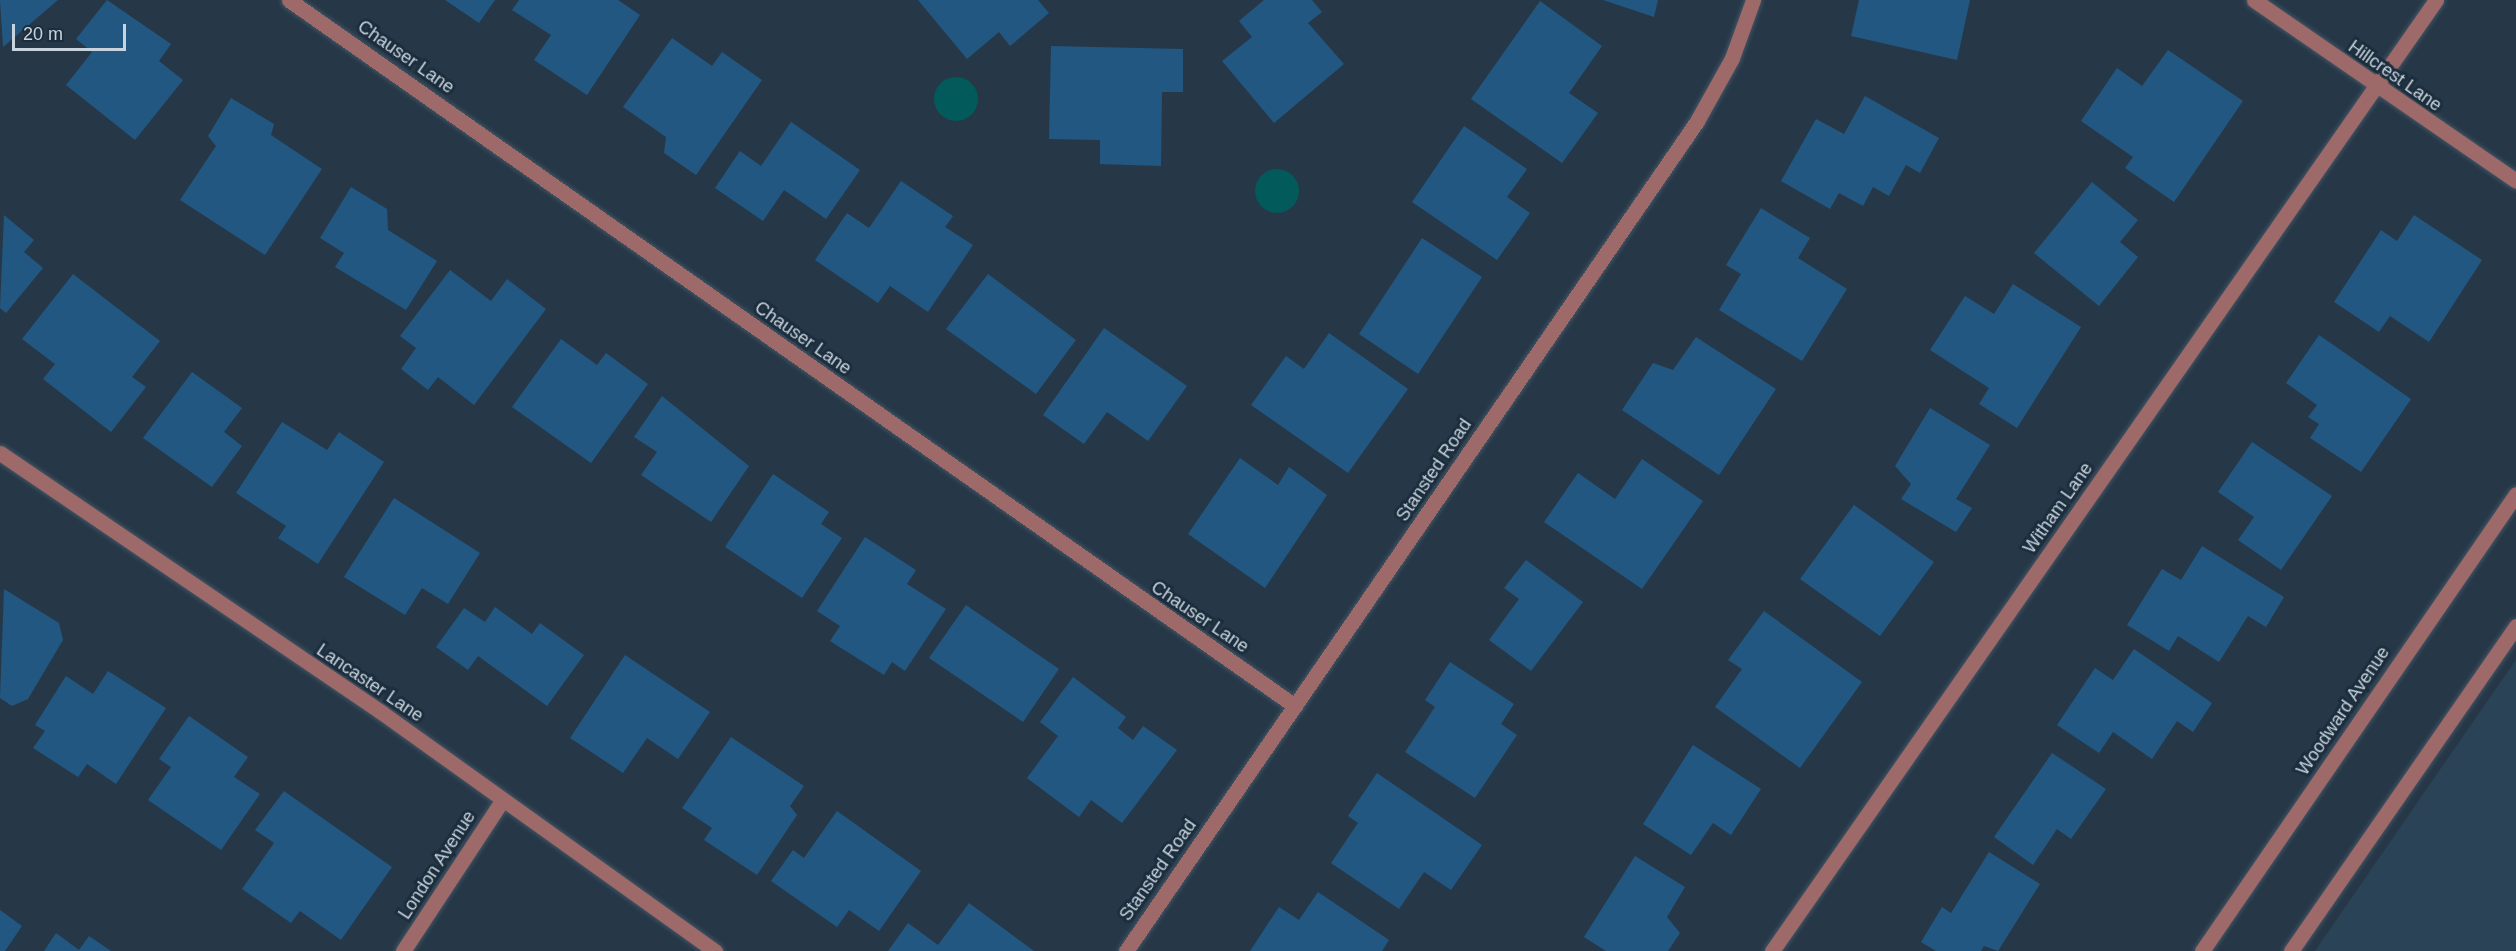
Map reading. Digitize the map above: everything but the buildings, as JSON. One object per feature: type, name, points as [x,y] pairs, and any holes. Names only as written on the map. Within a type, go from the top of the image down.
[{"type":"street","name":"Chauser Lane","points":[[289,0],[1295,706]]},
{"type":"street","name":"Stansted Road","points":[[1126,951],[1696,121],[1732,58],[1753,0]]},
{"type":"street","name":"Hillcrest Lane","points":[[2254,0],[2376,87],[2516,181]]},
{"type":"street","name":"Witham Lane","points":[[1772,951],[2436,0]]},
{"type":"street","name":"Lancaster Lane","points":[[0,453],[715,951]]},
{"type":"street","name":"Woodward Avenue","points":[[2202,951],[2516,494]]},
{"type":"street","points":[[2291,951],[2516,626]]},
{"type":"street","name":"London Avenue","points":[[403,951],[502,801]]},
{"type":"shaded area","points":[[956,77],[971,84],[978,99],[971,114],[956,121],[941,114],[934,99],[941,84]]},
{"type":"shaded area","points":[[1277,169],[1286,170],[1293,175],[1298,182],[1298,200],[1293,207],[1286,212],[1277,213],[1268,212],[1261,207],[1256,200],[1255,191],[1256,182],[1261,175],[1268,170]]},
{"type":"shaded area","points":[[2516,660],[2516,951],[2315,951],[2457,745]]}]
